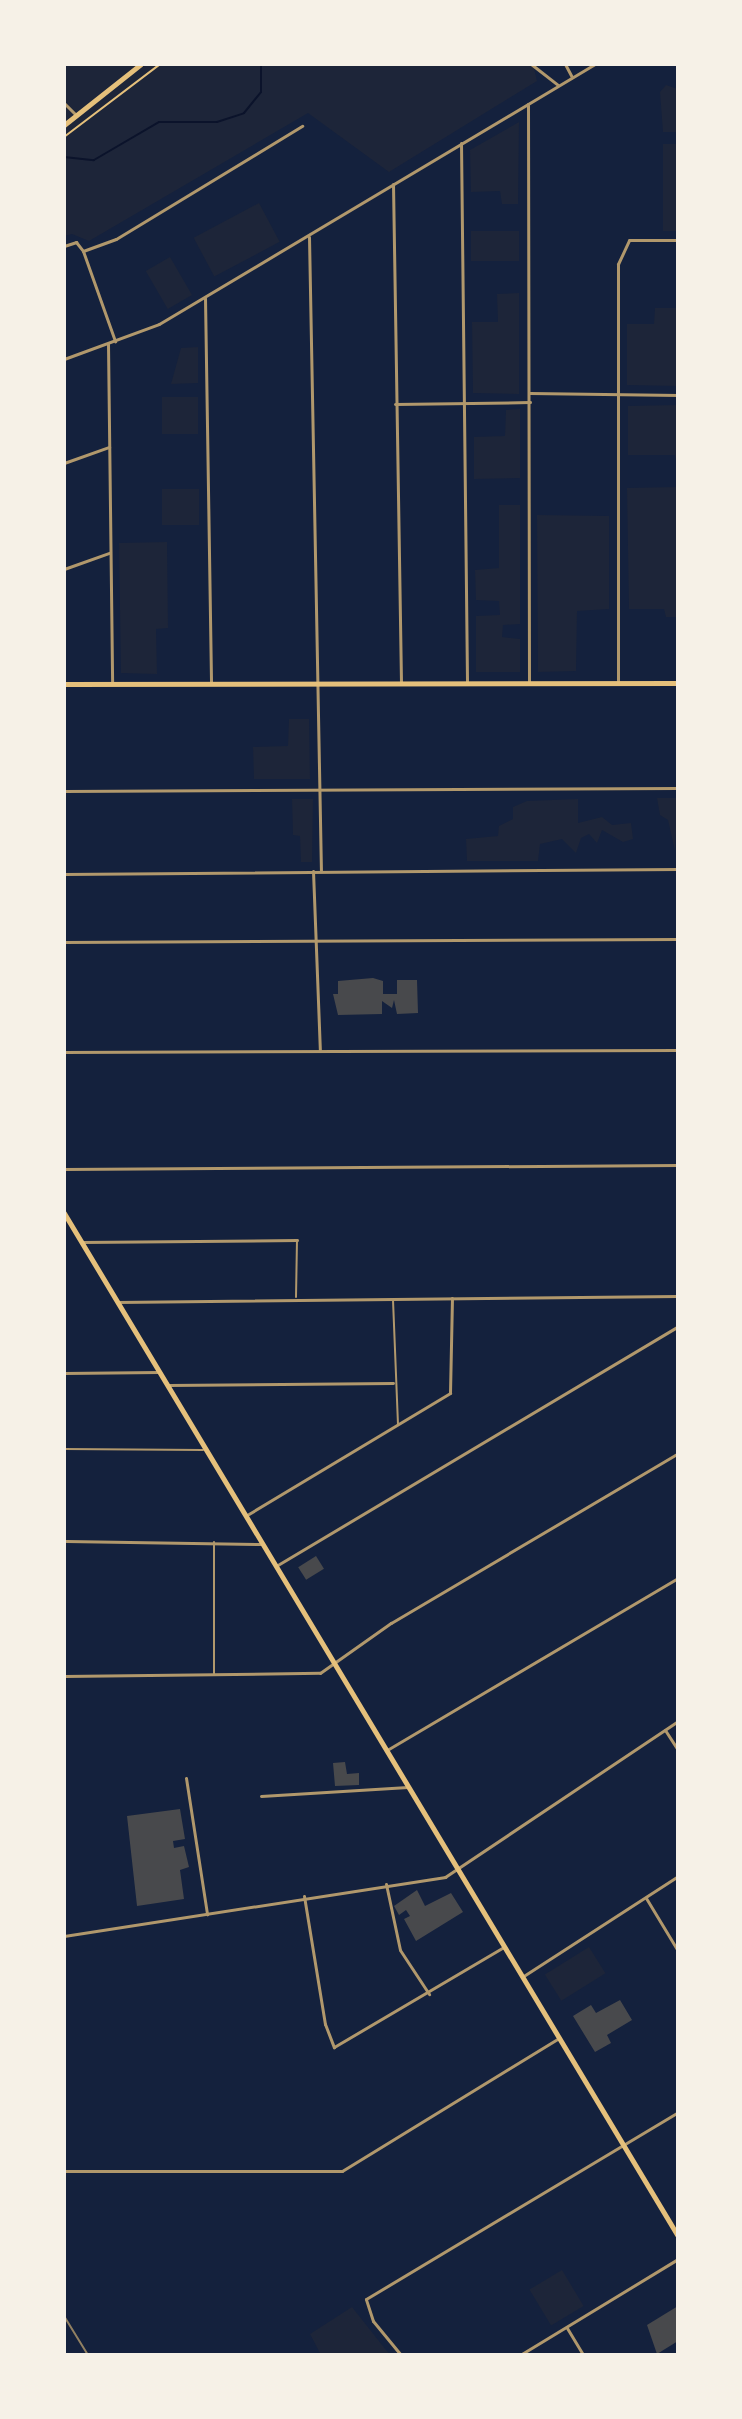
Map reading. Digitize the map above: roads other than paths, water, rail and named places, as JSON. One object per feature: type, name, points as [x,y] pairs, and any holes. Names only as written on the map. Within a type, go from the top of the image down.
[{"type":"main road","points":[[64,125],[141,64]]},
{"type":"main road","points":[[64,684],[678,683]]},
{"type":"main road","points":[[64,1214],[678,2236]]},
{"type":"street","points":[[531,64],[558,85]]},
{"type":"street","points":[[565,64],[572,77]]},
{"type":"street","points":[[64,359],[159,324],[595,64]]},
{"type":"street","points":[[64,103],[76,115]]},
{"type":"street","points":[[528,104],[529,684]]},
{"type":"street","points":[[83,251],[116,239],[302,126]]},
{"type":"street","points":[[461,143],[467,684]]},
{"type":"street","points":[[393,184],[401,684]]},
{"type":"street","points":[[309,237],[315,684],[321,788],[321,871]]},
{"type":"street","points":[[618,684],[618,264],[629,240],[678,240]]},
{"type":"street","points":[[64,246],[76,242],[83,251],[115,341]]},
{"type":"street","points":[[205,298],[211,684]]},
{"type":"street","points":[[108,344],[112,684]]},
{"type":"street","points":[[530,393],[678,395]]},
{"type":"street","points":[[395,404],[530,402]]},
{"type":"street","points":[[64,463],[109,447]]},
{"type":"street","points":[[64,569],[109,553]]},
{"type":"street","points":[[64,791],[678,788]]},
{"type":"street","points":[[64,874],[678,869]]},
{"type":"street","points":[[313,871],[320,1050]]},
{"type":"street","points":[[64,942],[678,939]]},
{"type":"street","points":[[64,1052],[678,1050]]},
{"type":"street","points":[[64,1169],[678,1165]]},
{"type":"street","points":[[82,1242],[297,1240]]},
{"type":"street","points":[[117,1302],[296,1297],[678,1296]]},
{"type":"street","points":[[246,1516],[450,1393],[452,1298]]},
{"type":"street","points":[[276,1566],[678,1326]]},
{"type":"street","points":[[64,1373],[159,1372]]},
{"type":"street","points":[[167,1385],[393,1383]]},
{"type":"street","points":[[64,1676],[320,1673],[391,1623],[678,1453]]},
{"type":"street","points":[[66,1541],[262,1544]]},
{"type":"street","points":[[387,1750],[678,1578]]},
{"type":"street","points":[[64,1936],[458,1870],[678,1721]]},
{"type":"street","points":[[665,1729],[678,1750]]},
{"type":"street","points":[[186,1778],[207,1914]]},
{"type":"street","points":[[261,1796],[408,1787]]},
{"type":"street","points":[[522,1977],[678,1876]]},
{"type":"street","points":[[386,1884],[400,1950],[429,1995]]},
{"type":"street","points":[[304,1896],[328,2039],[334,2047],[344,2045],[429,1995],[504,1946]]},
{"type":"street","points":[[646,1898],[678,1951]]},
{"type":"street","points":[[64,2171],[342,2171],[559,2038]]},
{"type":"street","points":[[401,2355],[373,2321],[366,2299],[678,2112]]},
{"type":"street","points":[[520,2355],[678,2259]]},
{"type":"street","points":[[567,2328],[583,2355]]},
{"type":"lane","points":[[296,1297],[297,1240]]},
{"type":"lane","points":[[393,1298],[393,1383],[398,1425]]},
{"type":"lane","points":[[64,1449],[206,1450]]},
{"type":"lane","points":[[214,1542],[214,1675]]},
{"type":"waterway","points":[[64,157],[94,160],[159,122],[217,122],[244,113],[261,92],[261,64]]},
{"type":"railway","points":[[64,2316],[88,2355]]}]
